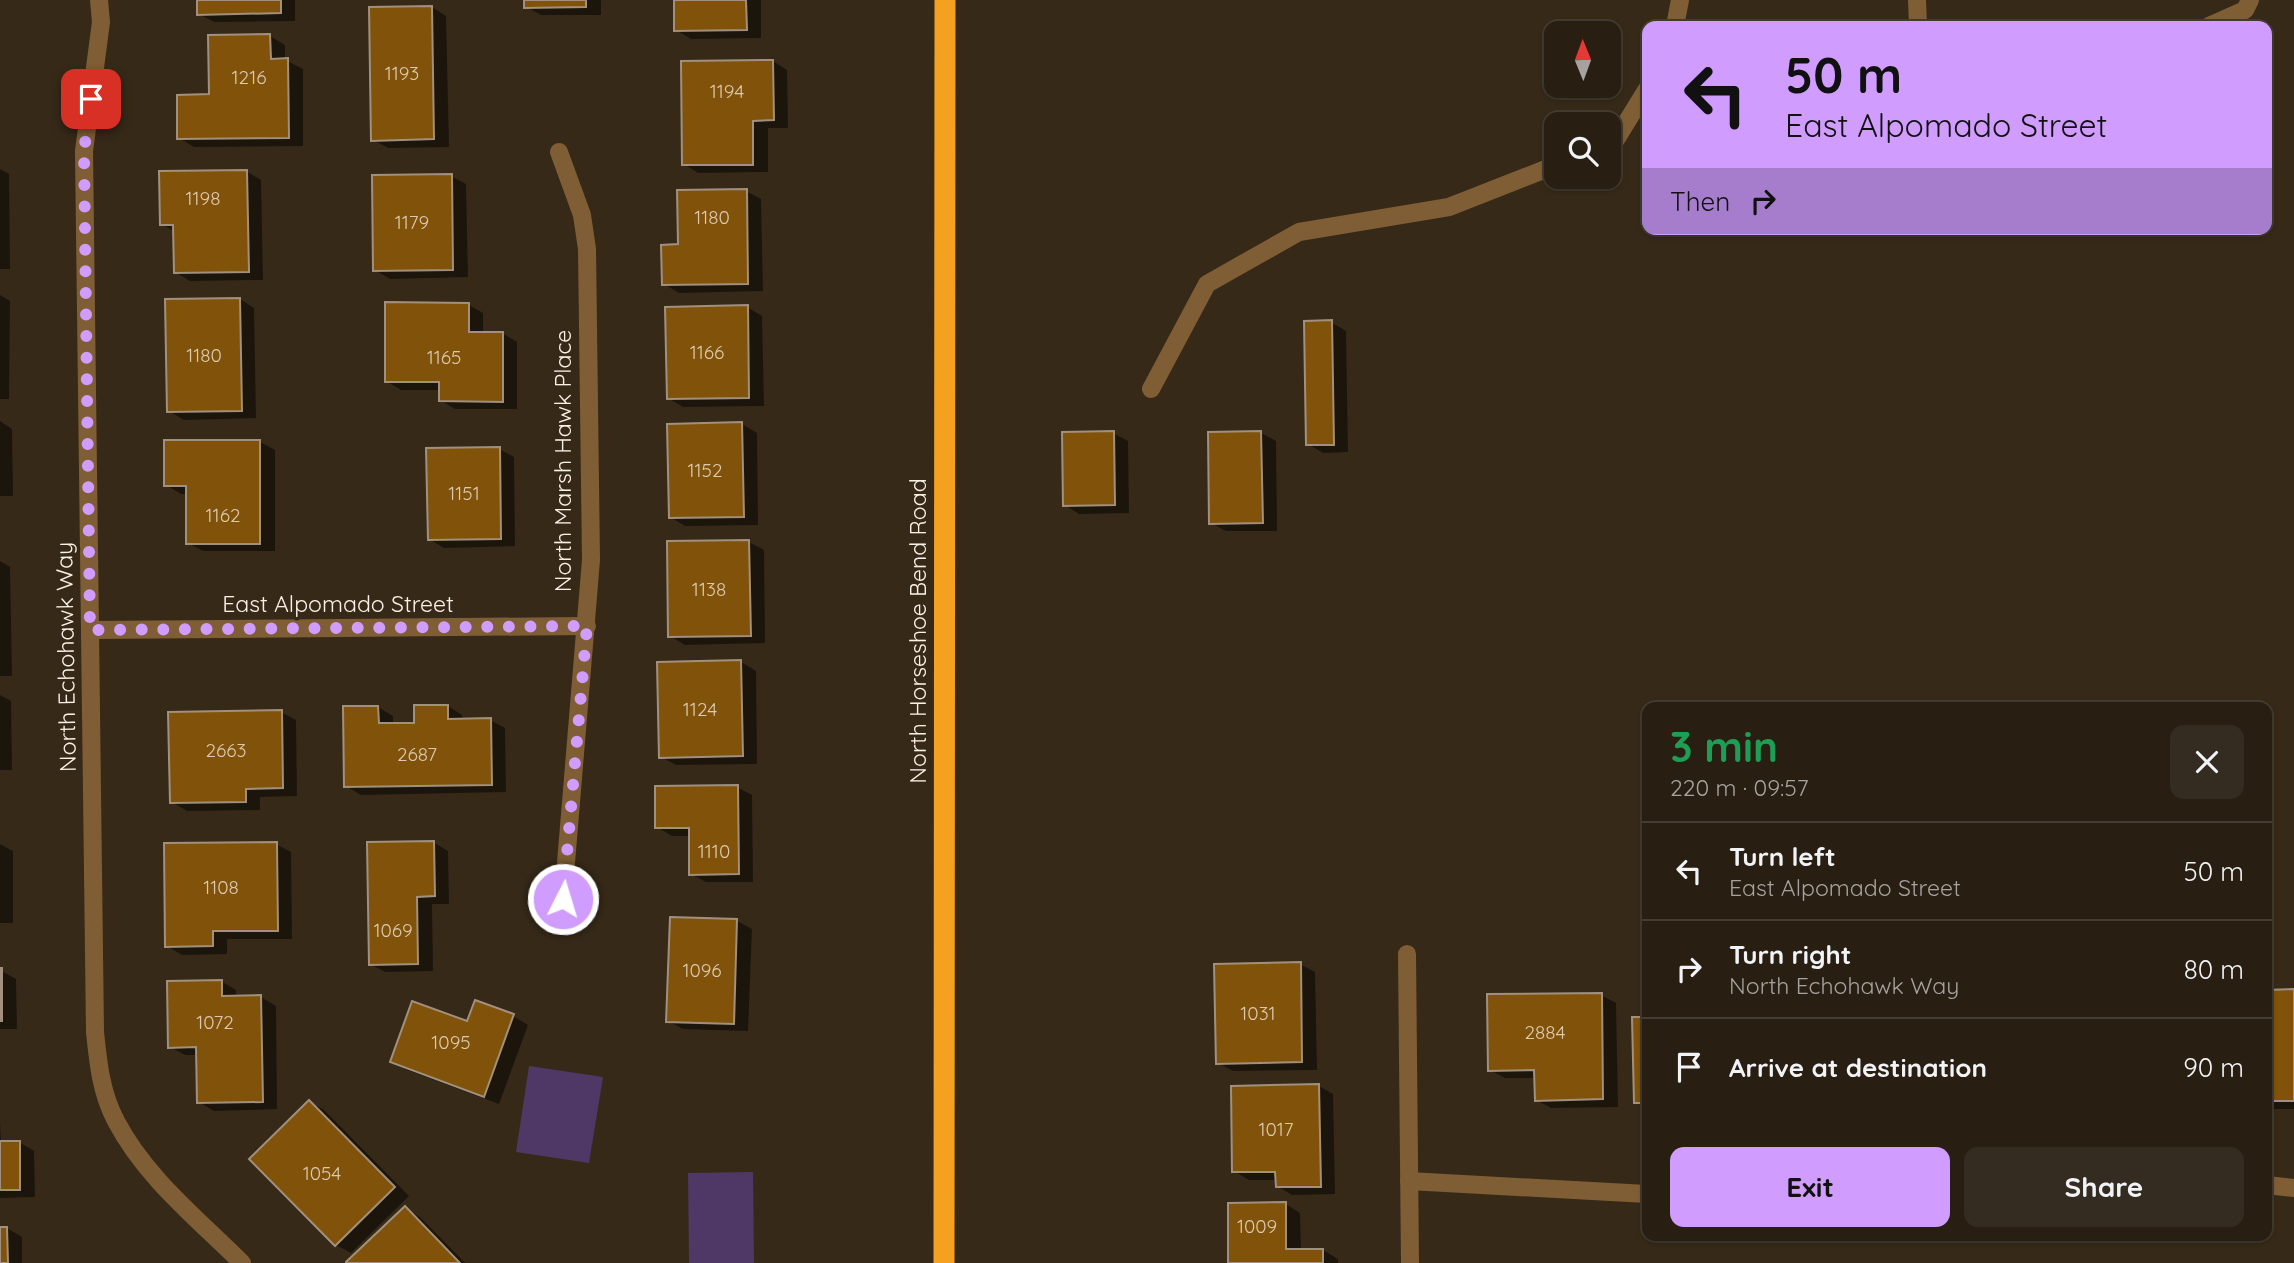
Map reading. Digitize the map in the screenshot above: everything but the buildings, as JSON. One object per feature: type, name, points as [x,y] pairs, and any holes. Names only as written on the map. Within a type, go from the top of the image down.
[{"type":"highway","name":"North Horseshoe Bend Road","points":[[944,1263],[945,0]]},
{"type":"street","name":"North Echohawk Way","points":[[99,0],[100,22],[84,151],[95,1032],[100,1077],[115,1119],[138,1158],[242,1263]]},
{"type":"street","points":[[1676,21],[1681,0]]},
{"type":"street","points":[[1917,0],[1918,21]]},
{"type":"street","points":[[2220,21],[2245,10],[2250,0]]},
{"type":"street","points":[[1621,131],[1642,97]]},
{"type":"street","name":"North Marsh Hawk Place","points":[[559,152],[582,215],[587,248],[591,560],[563,899]]},
{"type":"street","points":[[1151,389],[1207,284],[1299,232],[1449,207],[1544,170]]},
{"type":"street","name":"East Alpomado Street","points":[[90,630],[587,626]]},
{"type":"street","points":[[1407,954],[1410,1263]]},
{"type":"street","points":[[1409,1181],[1642,1194]]},
{"type":"street","points":[[2272,1186],[2294,1188]]},
{"type":"shaded area","points":[[529,1066],[603,1077],[589,1163],[516,1152]]},
{"type":"shaded area","points":[[753,1172],[754,1263],[689,1263],[688,1173]]},
{"type":"route","points":[[91,99],[84,151],[90,630],[587,626],[563,899]]}]
